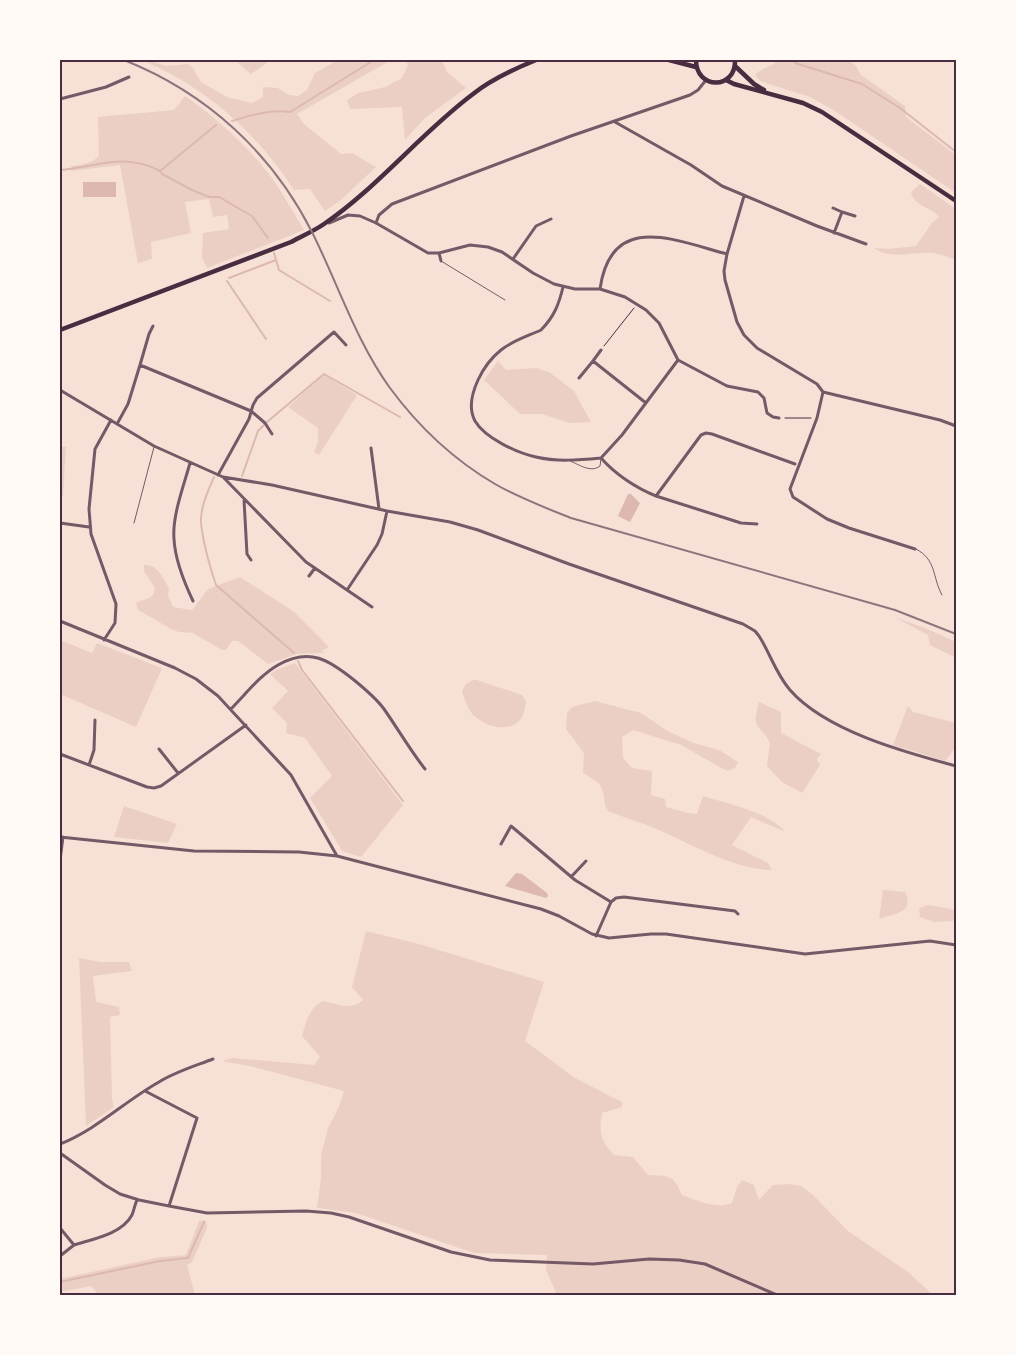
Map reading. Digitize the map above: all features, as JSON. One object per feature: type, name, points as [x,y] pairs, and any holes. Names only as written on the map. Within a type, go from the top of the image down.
[{"type":"main road","points":[[60,330],[291,242],[324,225],[348,206],[432,127],[473,93],[511,70],[536,60]]},
{"type":"main road","points":[[669,60],[696,67]]},
{"type":"main road","points":[[696,60],[698,72],[706,80],[716,83],[726,80],[734,72],[735,60]]},
{"type":"main road","points":[[735,66],[754,84],[768,92]]},
{"type":"main road","points":[[726,80],[734,84],[802,103],[822,112],[956,201]]},
{"type":"street","points":[[60,100],[106,87],[129,77]]},
{"type":"street","points":[[376,223],[379,215],[392,204],[571,136],[690,95],[698,90],[706,80]]},
{"type":"street","points":[[614,121],[691,165],[722,186],[834,233],[866,244]]},
{"type":"street","points":[[744,196],[726,254],[725,280],[737,322],[744,335],[757,348],[770,357],[817,384],[823,392],[940,420],[956,426]]},
{"type":"street","points":[[833,208],[855,216]]},
{"type":"street","points":[[834,233],[842,212]]},
{"type":"street","points":[[324,225],[354,215],[376,223],[428,253],[439,253],[463,246],[477,245],[493,248],[544,280],[563,287],[600,289],[625,298],[637,304],[659,323],[678,360],[730,388],[758,392],[764,398],[767,413],[779,418]]},
{"type":"street","points":[[513,259],[536,226],[551,218]]},
{"type":"street","points":[[600,289],[604,268],[610,256],[620,246],[635,238],[658,237],[726,254]]},
{"type":"street","points":[[439,253],[441,261]]},
{"type":"street","points":[[563,287],[556,310],[541,330],[502,348],[488,364],[473,390],[471,408],[475,421],[512,449],[538,458],[570,461],[601,458],[622,435],[678,360]]},
{"type":"street","points":[[117,424],[128,404],[153,326]]},
{"type":"street","points":[[218,475],[249,419],[257,398],[334,332],[346,344]]},
{"type":"street","points":[[579,378],[601,350]]},
{"type":"street","points":[[593,361],[646,403]]},
{"type":"street","points":[[140,364],[251,411],[265,423],[272,434]]},
{"type":"street","points":[[60,390],[154,446],[223,477],[272,485],[387,511],[450,522],[478,530],[569,564],[743,624],[755,631],[759,636],[789,689],[814,710],[847,729],[893,749],[956,766]]},
{"type":"street","points":[[823,392],[816,418],[790,489],[791,495],[827,519],[915,549]]},
{"type":"street","points":[[104,640],[115,624],[116,604],[90,527],[89,509],[94,452],[97,442],[111,420]]},
{"type":"street","points":[[656,496],[701,435],[706,433],[795,464]]},
{"type":"street","points":[[371,448],[378,509]]},
{"type":"street","points":[[601,458],[607,465],[632,483],[656,496],[741,523],[757,524]]},
{"type":"street","points":[[190,463],[173,537],[184,582],[193,601]]},
{"type":"street","points":[[223,477],[306,562],[372,607]]},
{"type":"street","points":[[244,500],[247,554],[251,560]]},
{"type":"street","points":[[346,590],[377,546],[382,534],[387,511]]},
{"type":"street","points":[[60,523],[90,527]]},
{"type":"street","points":[[309,576],[315,568]]},
{"type":"street","points":[[60,621],[187,674],[208,688],[231,709],[291,775],[337,856]]},
{"type":"street","points":[[231,709],[261,678],[280,664],[306,657],[322,658],[338,667],[379,703],[411,752],[425,769]]},
{"type":"street","points":[[88,765],[94,750],[95,720]]},
{"type":"street","points":[[60,754],[151,788],[161,786],[246,725]]},
{"type":"street","points":[[159,749],[178,773]]},
{"type":"street","points":[[501,844],[511,826],[572,877],[611,902]]},
{"type":"street","points":[[60,860],[62,837],[194,851],[299,852],[358,860],[541,909],[559,916],[596,936],[609,938],[666,934],[805,954],[930,941],[956,945]]},
{"type":"street","points":[[572,877],[586,861]]},
{"type":"street","points":[[596,936],[611,902],[616,898],[624,897],[735,911],[738,914]]},
{"type":"street","points":[[60,1144],[93,1127],[160,1080],[213,1059]]},
{"type":"street","points":[[145,1090],[197,1118],[169,1206]]},
{"type":"street","points":[[60,1153],[105,1185],[120,1194],[137,1200],[207,1213],[306,1211],[331,1213],[349,1217],[451,1252],[490,1260],[593,1264],[650,1259],[680,1260],[706,1264],[777,1295]]},
{"type":"street","points":[[60,1256],[74,1245],[107,1234],[125,1224],[132,1214],[137,1200]]},
{"type":"street","points":[[60,1228],[74,1245]]},
{"type":"lane","points":[[441,261],[505,300]]},
{"type":"lane","points":[[134,523],[154,446]]},
{"type":"lane","points":[[570,461],[595,469],[600,466],[601,458]]},
{"type":"lane","points":[[915,549],[930,560],[937,586],[942,594]]},
{"type":"path","points":[[601,350],[637,304]]},
{"type":"path","points":[[779,418],[816,418]]},
{"type":"shaded area","points":[[141,60],[149,60],[166,66],[188,64],[193,68],[201,82],[227,97],[252,103],[263,97],[263,87],[278,88],[289,95],[298,96],[307,90],[315,73],[338,60],[391,60],[297,114],[304,124],[341,154],[352,153],[376,167],[341,200],[325,211],[310,189],[294,190],[263,149],[228,113],[187,83]]},
{"type":"shaded area","points":[[235,60],[271,60],[251,74]]},
{"type":"shaded area","points":[[405,60],[442,60],[447,72],[466,88],[425,118],[405,140],[402,107],[350,109],[347,100],[358,93],[385,87],[402,78],[408,65]]},
{"type":"shaded area","points":[[775,60],[849,60],[856,66],[861,75],[905,106],[906,117],[956,155],[956,193],[835,111],[810,97],[760,81],[755,75],[775,63]]},
{"type":"shaded area","points":[[185,96],[221,124],[255,157],[274,181],[304,230],[207,268],[202,257],[203,233],[229,229],[227,215],[213,217],[209,199],[185,202],[191,233],[151,242],[152,259],[138,263],[120,165],[71,171],[72,166],[87,163],[99,156],[98,117],[174,110]]},
{"type":"shaded area","points":[[83,182],[116,182],[116,197],[83,197]]},
{"type":"shaded area","points":[[920,184],[956,209],[956,260],[933,253],[898,255],[874,248],[888,249],[916,246],[932,223],[939,217],[936,213],[917,202],[911,194]]},
{"type":"shaded area","points":[[498,361],[506,370],[537,368],[549,372],[574,391],[591,422],[570,423],[542,414],[520,414],[484,380]]},
{"type":"shaded area","points":[[324,375],[357,395],[319,455],[314,452],[318,441],[318,428],[288,407]]},
{"type":"shaded area","points":[[60,447],[66,447],[63,496],[60,496]]},
{"type":"shaded area","points":[[628,494],[631,494],[640,503],[630,522],[618,516]]},
{"type":"shaded area","points":[[144,565],[153,567],[162,576],[169,588],[168,595],[173,607],[192,610],[208,589],[240,577],[293,611],[329,647],[322,651],[324,653],[297,654],[268,664],[238,641],[232,641],[226,650],[222,650],[193,633],[179,632],[171,629],[138,610],[136,603],[150,597],[155,588],[144,571]]},
{"type":"shaded area","points":[[894,617],[956,642],[956,658],[930,645],[928,635]]},
{"type":"shaded area","points":[[60,640],[92,653],[97,643],[162,668],[136,727],[60,694]]},
{"type":"shaded area","points":[[295,663],[403,805],[361,857],[342,851],[310,798],[332,776],[305,738],[286,733],[287,723],[272,708],[288,691],[270,674]]},
{"type":"shaded area","points":[[473,680],[522,695],[526,702],[523,715],[518,722],[507,727],[501,727],[488,724],[474,716],[467,706],[462,691],[466,684]]},
{"type":"shaded area","points":[[595,701],[641,713],[666,730],[691,742],[721,751],[738,762],[735,768],[727,771],[681,745],[633,730],[622,737],[623,758],[632,768],[652,771],[651,795],[665,799],[666,807],[697,814],[703,796],[757,813],[776,823],[784,830],[751,817],[732,845],[768,863],[772,870],[758,869],[729,861],[653,827],[608,811],[602,789],[595,781],[583,773],[584,753],[566,729],[567,713],[572,707]]},
{"type":"shaded area","points":[[759,702],[781,712],[781,733],[821,754],[817,759],[820,765],[802,793],[782,782],[767,766],[770,743],[756,723]]},
{"type":"shaded area","points":[[908,706],[913,712],[956,723],[956,747],[945,761],[893,745]]},
{"type":"shaded area","points":[[124,806],[177,824],[168,843],[114,837]]},
{"type":"shaded area","points":[[516,873],[522,874],[547,893],[548,896],[546,898],[505,886]]},
{"type":"shaded area","points":[[883,890],[905,892],[907,904],[905,908],[896,914],[879,919]]},
{"type":"shaded area","points":[[928,905],[956,911],[953,921],[934,922],[920,917],[919,908]]},
{"type":"shaded area","points":[[366,931],[419,944],[544,982],[525,1041],[575,1078],[622,1102],[622,1107],[602,1113],[603,1140],[614,1155],[633,1157],[648,1175],[666,1176],[676,1183],[682,1195],[713,1205],[732,1203],[737,1187],[742,1180],[754,1185],[759,1200],[773,1185],[788,1184],[801,1186],[812,1194],[848,1231],[908,1272],[933,1295],[557,1295],[546,1270],[547,1255],[474,1253],[356,1213],[317,1208],[321,1179],[321,1155],[328,1128],[338,1109],[344,1091],[250,1066],[222,1061],[233,1058],[314,1065],[320,1057],[302,1036],[307,1021],[314,1007],[323,1001],[349,1006],[363,1000],[352,987]]},
{"type":"shaded area","points":[[79,958],[100,962],[129,962],[132,971],[93,976],[96,1002],[119,1007],[120,1015],[110,1017],[112,1099],[114,1107],[86,1126]]},
{"type":"shaded area","points":[[199,1221],[206,1221],[207,1228],[192,1262],[187,1265],[195,1295],[99,1295],[91,1286],[60,1292],[60,1279],[160,1257],[186,1255]]},
{"type":"waterway","points":[[232,121],[268,112],[290,112],[374,60]]},
{"type":"waterway","points":[[793,60],[795,63],[862,84],[900,108],[956,152]]},
{"type":"waterway","points":[[160,171],[216,125]]},
{"type":"waterway","points":[[60,170],[110,162],[134,162],[147,165],[192,190],[209,197],[219,197],[252,216],[268,238]]},
{"type":"waterway","points":[[274,253],[279,270],[330,301]]},
{"type":"waterway","points":[[229,278],[276,260]]},
{"type":"waterway","points":[[227,281],[266,339]]},
{"type":"waterway","points":[[267,422],[324,374],[400,417]]},
{"type":"waterway","points":[[242,476],[258,431],[264,425]]},
{"type":"waterway","points":[[214,477],[203,506],[201,523],[203,538],[216,585],[294,653]]},
{"type":"waterway","points":[[298,661],[302,670],[403,801]]},
{"type":"waterway","points":[[60,1282],[160,1261],[188,1258],[204,1222]]},
{"type":"railway","points":[[124,60],[183,90],[209,108],[257,152],[296,203],[312,232],[357,332],[390,388],[425,429],[451,453],[480,475],[513,494],[571,518],[895,610],[956,634]]}]
